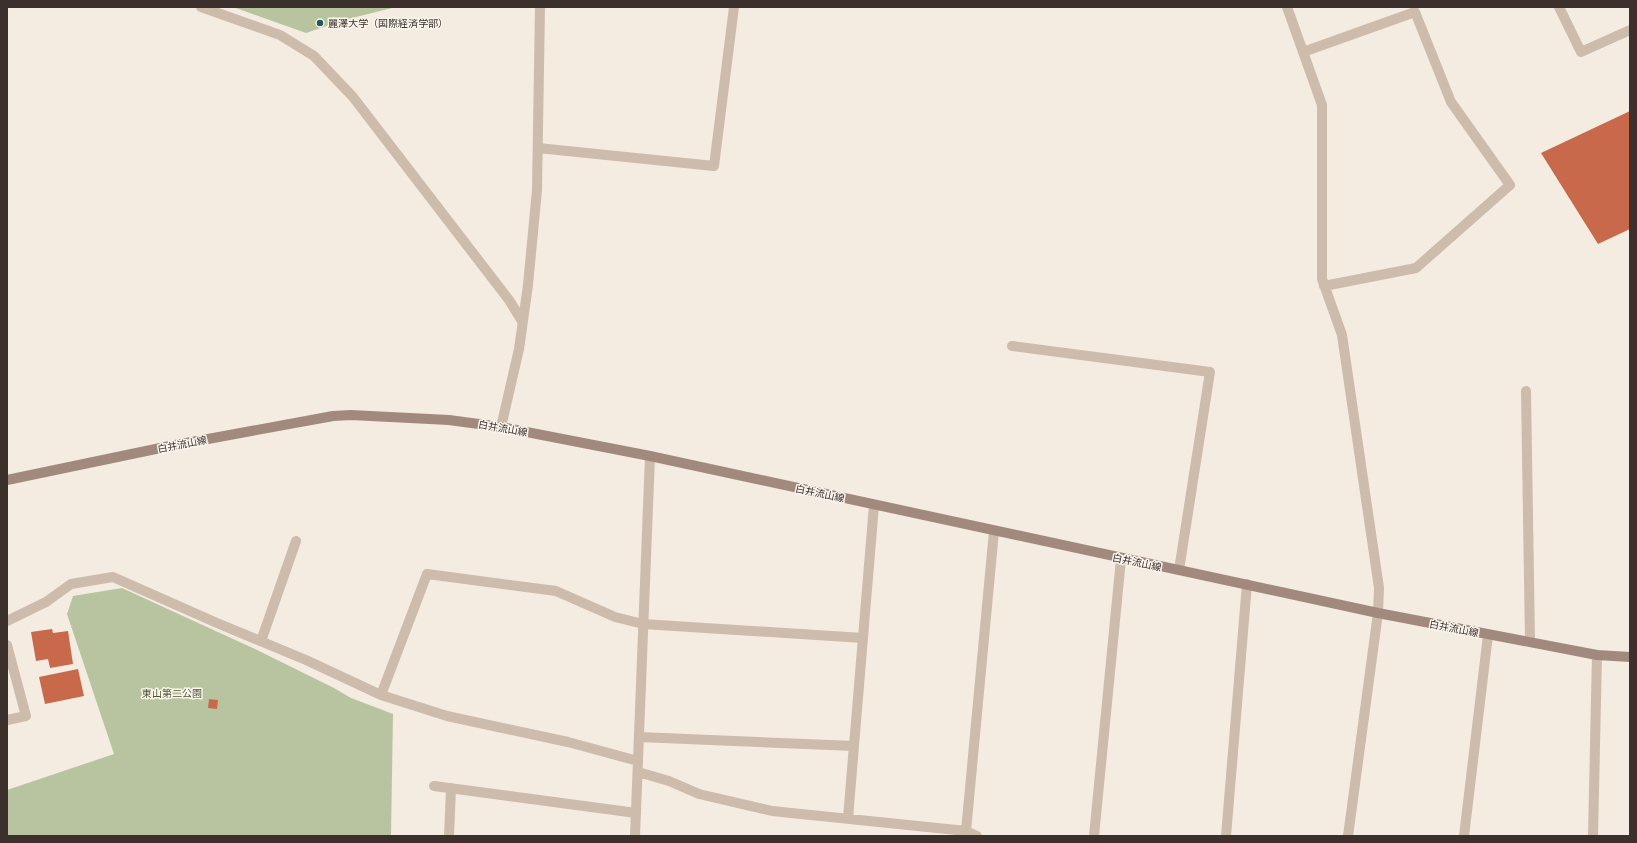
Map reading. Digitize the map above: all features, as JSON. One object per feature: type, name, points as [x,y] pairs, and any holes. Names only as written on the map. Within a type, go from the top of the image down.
[{"type":"main road","name":"白井流山線","points":[[7,480],[170,446],[333,416],[351,415],[442,419],[501,427],[650,456],[1121,559],[1247,584],[1378,613],[1597,655],[1630,657]]},
{"type":"street","points":[[201,7],[280,35],[314,56],[353,97],[504,294],[522,321]]},
{"type":"street","points":[[501,427],[519,349],[537,190],[540,7]]},
{"type":"street","points":[[538,148],[714,166],[734,7]]},
{"type":"street","points":[[1287,7],[1322,105],[1322,279],[1342,335],[1379,588],[1378,613],[1348,836]]},
{"type":"street","points":[[1559,7],[1581,52],[1630,30]]},
{"type":"street","points":[[1303,52],[1415,12],[1451,102],[1510,185],[1416,268],[1324,286]]},
{"type":"street","points":[[1012,346],[1210,372],[1179,570]]},
{"type":"street","points":[[1526,391],[1530,641]]},
{"type":"street","points":[[635,836],[650,456]]},
{"type":"street","points":[[848,818],[874,505]]},
{"type":"street","points":[[966,831],[994,531]]},
{"type":"street","points":[[261,641],[296,541]]},
{"type":"street","points":[[1094,836],[1121,559]]},
{"type":"street","points":[[381,695],[427,574],[556,591],[615,617],[643,624],[863,638]]},
{"type":"street","points":[[7,621],[46,602],[70,584],[113,577],[381,695],[447,716],[568,742],[638,761]]},
{"type":"street","points":[[1226,836],[1247,584]]},
{"type":"street","points":[[1464,836],[1488,634]]},
{"type":"street","points":[[7,645],[26,716],[7,720]]},
{"type":"street","points":[[1593,836],[1597,655]]},
{"type":"street","points":[[639,737],[854,746]]},
{"type":"street","points":[[638,772],[699,794],[772,811],[966,831],[977,836]]},
{"type":"street","points":[[434,786],[636,813]]},
{"type":"street","points":[[449,836],[451,788]]},
{"type":"green space","name":"麗澤大学（国際経済学部）","points":[[233,7],[396,7],[344,20],[306,33]]},
{"type":"green space","name":"東山第二公園","points":[[122,588],[257,650],[351,698],[393,714],[391,836],[7,836],[7,790],[114,754],[67,614],[73,596]]},
{"type":"building","points":[[1630,111],[1630,229],[1598,244],[1541,153]]},
{"type":"building","points":[[52,629],[53,633],[68,631],[73,664],[50,668],[48,659],[36,661],[31,632]]},
{"type":"building","points":[[78,669],[84,696],[45,704],[39,677]]},
{"type":"building","points":[[209,699],[218,700],[217,709],[208,708]]},
{"type":"place","name":"麗澤大学（国際経済学部）","points":[[320,23]]}]
